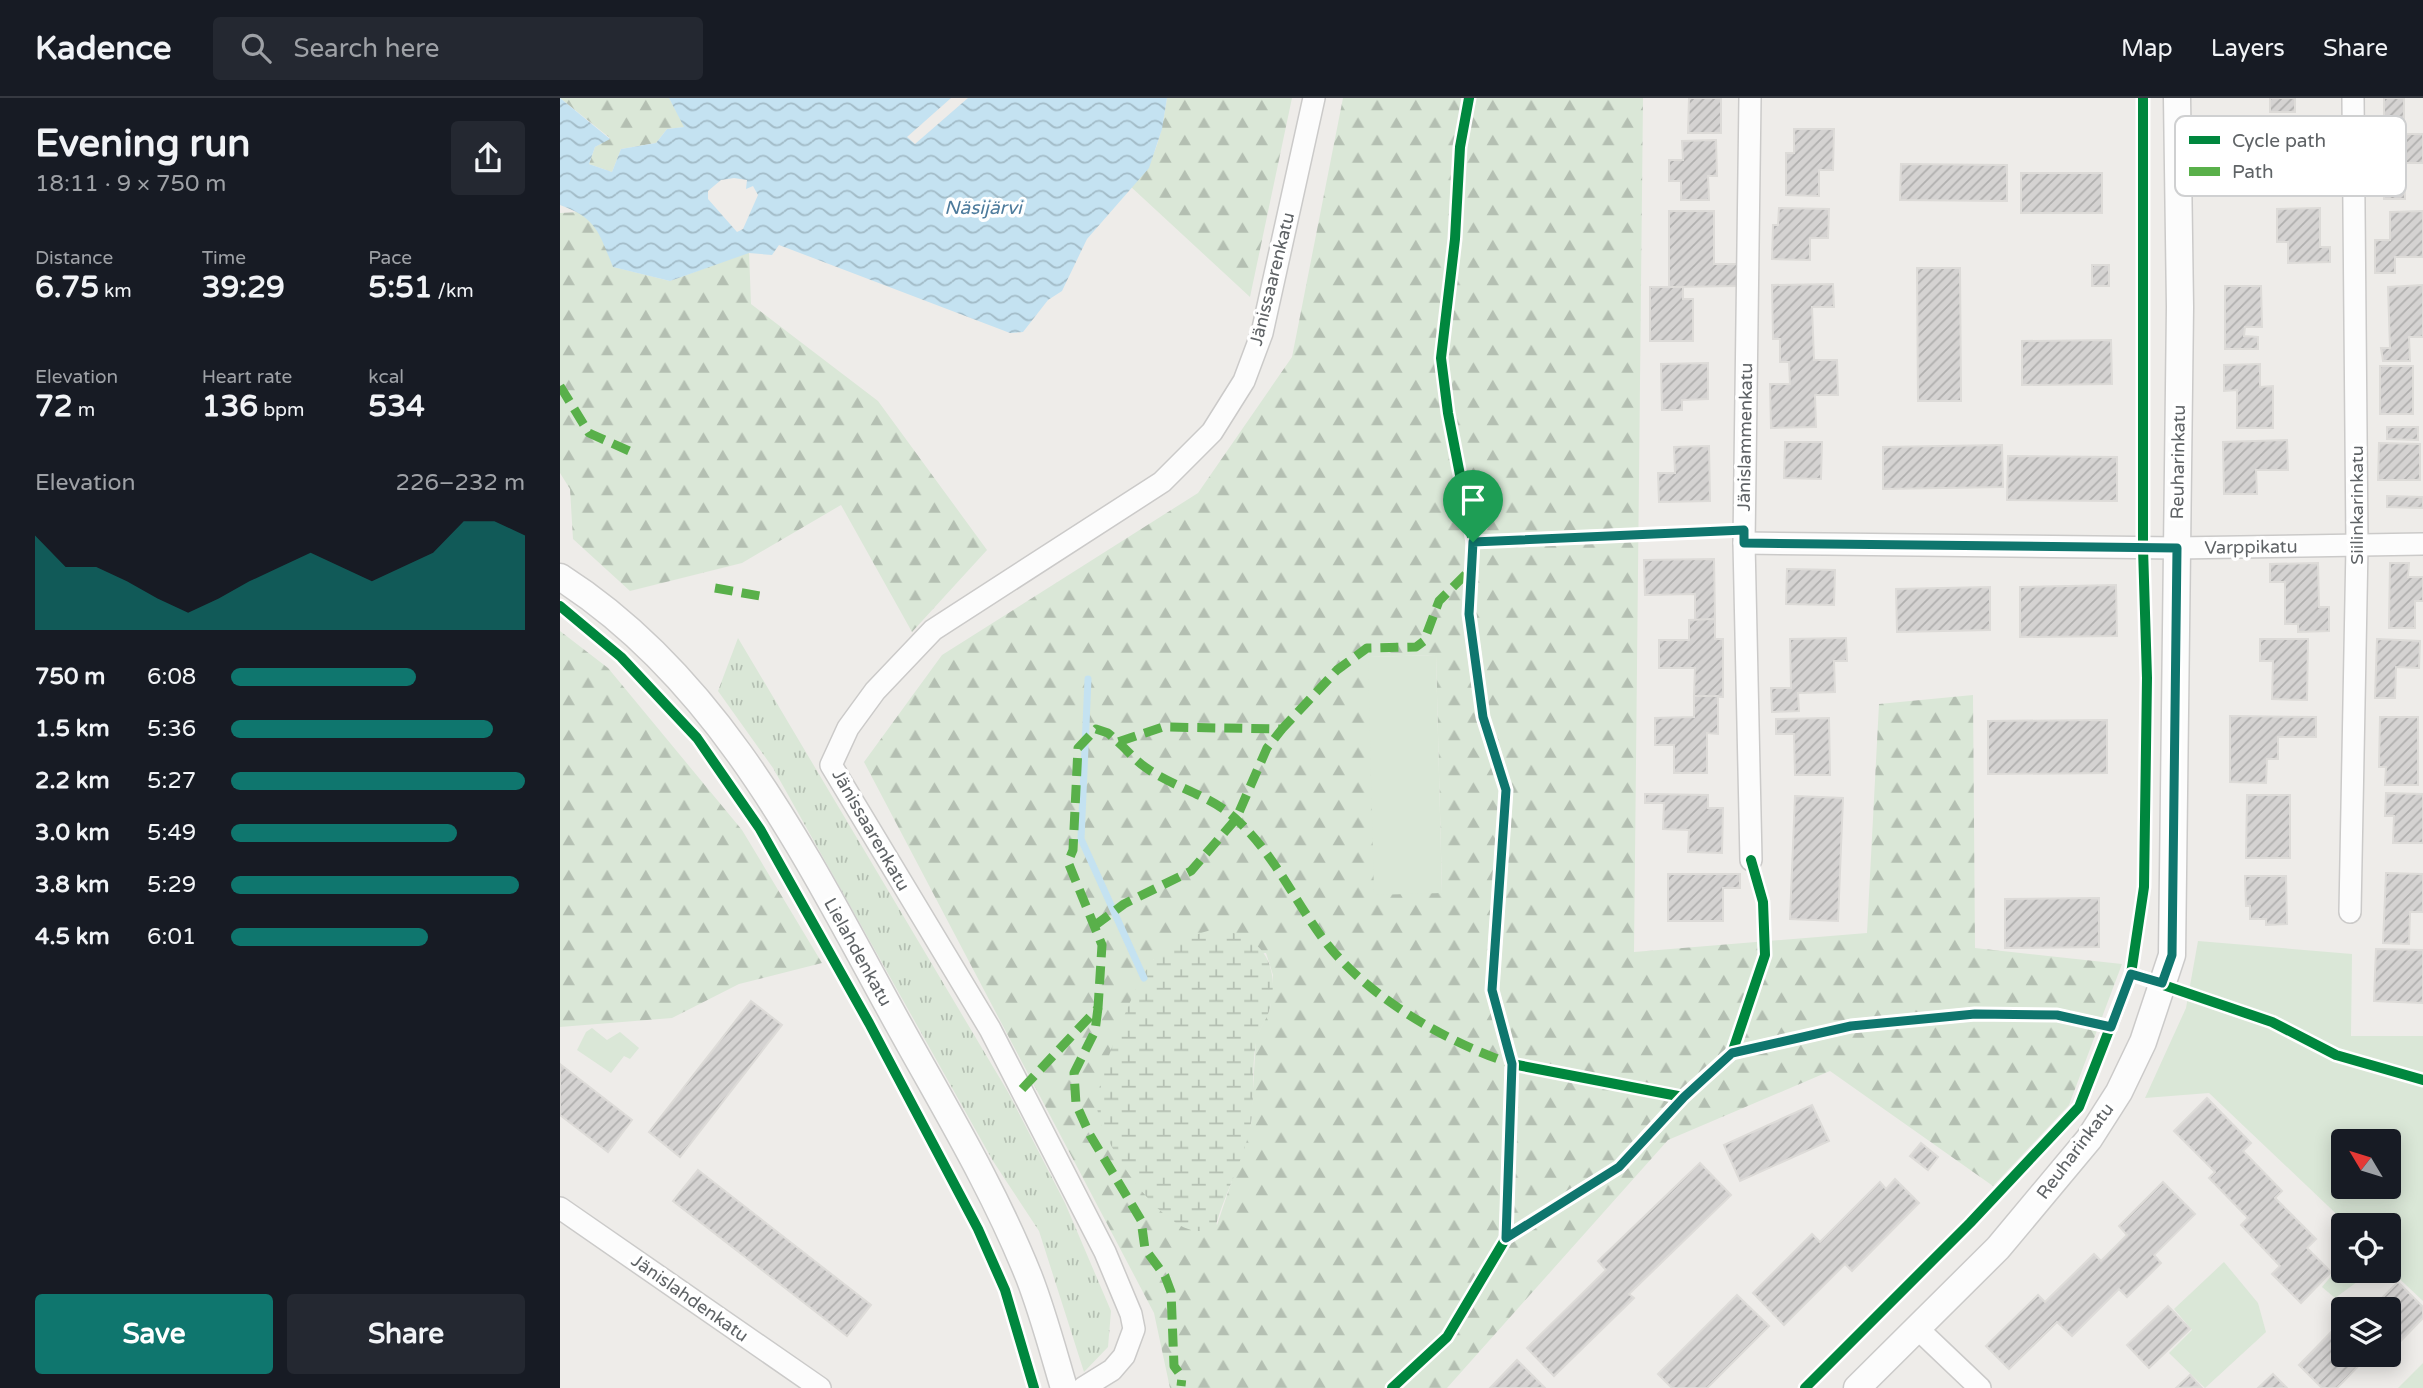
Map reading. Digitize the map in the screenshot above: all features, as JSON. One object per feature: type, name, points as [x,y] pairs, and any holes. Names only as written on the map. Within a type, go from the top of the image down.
[{"type":"street","name":"Jänissaarenkatu","points":[[1083,1388],[1112,1370],[1124,1356],[1133,1329],[1131,1314],[1100,1240],[996,1041],[831,765],[848,728],[875,691],[933,630],[1163,482],[1212,432],[1244,381],[1262,333],[1314,98]]},
{"type":"street","name":"Jänislammenkatu","points":[[1751,98],[1744,543],[1751,860]]},
{"type":"street","name":"Reuharinkatu","points":[[2178,98],[2178,116]]},
{"type":"street","name":"Siilinkarinkatu","points":[[2353,98],[2353,116]]},
{"type":"street","name":"Reuharinkatu","points":[[1857,1388],[1998,1248],[2089,1139],[2119,1092],[2143,1042],[2172,955],[2179,196]]},
{"type":"street","name":"Siilinkarinkatu","points":[[2350,912],[2357,546],[2354,196]]},
{"type":"street","name":"Varppikatu","points":[[1744,543],[2177,548],[2423,544]]},
{"type":"street","name":"Lielahdenkatu","points":[[560,577],[588,595],[646,643],[705,707],[756,775],[837,912],[995,1203],[1028,1276],[1064,1388]]},
{"type":"street","name":"Jänislahdenkatu","points":[[560,1208],[820,1388]]},
{"type":"street","points":[[1918,1329],[1980,1388]]},
{"type":"green space","points":[[560,98],[669,98],[685,127],[667,129],[656,143],[621,149],[612,172],[589,164],[595,147],[610,138]]},
{"type":"green space","points":[[1167,98],[1292,98],[1250,297],[1130,186],[1147,166],[1157,146]]},
{"type":"green space","points":[[1343,98],[1643,98],[1634,952],[1867,933],[1879,704],[1973,695],[1975,948],[2122,964],[2069,1105],[1993,1186],[1830,1071],[1668,1140],[1447,1388],[1170,1388],[1154,1313],[864,762],[942,655],[1198,493],[1292,357]],"holes":[[[1436,655],[1442,892],[1441,893],[1368,657]],[[1266,953],[1273,975],[1270,1009],[1256,1038],[1251,1124],[1217,1225],[1131,1004],[1154,959]]]},
{"type":"green space","points":[[581,212],[596,225],[614,267],[670,281],[749,252],[751,304],[878,401],[987,550],[912,632],[841,505],[742,563],[630,591],[573,539],[570,489],[560,473],[560,213]]},
{"type":"green space","points":[[560,631],[608,668],[742,830],[822,963],[739,984],[672,1018],[560,1027]]},
{"type":"green space","points":[[738,638],[1008,1092],[1065,1203],[1111,1311],[1108,1347],[1084,1372],[1039,1231],[993,1161],[773,768],[718,691]]},
{"type":"green space","points":[[1436,655],[1442,893],[1374,895],[1368,657]]},
{"type":"green space","points":[[1211,930],[1242,936],[1254,943],[1269,963],[1273,991],[1269,1012],[1256,1043],[1248,1135],[1216,1225],[1202,1231],[1186,1228],[1169,1218],[1152,1202],[1121,1162],[1109,1141],[1097,1107],[1103,1076],[1128,1007],[1154,959],[1173,944]]},
{"type":"green space","points":[[2198,941],[2352,954],[2351,1036],[2423,1036],[2423,1301],[2401,1280],[2401,1213],[2335,1213],[2209,1093],[2145,1098],[2186,1008]]},
{"type":"green space","points":[[592,1028],[607,1040],[620,1032],[639,1048],[630,1059],[624,1056],[611,1073],[577,1050],[586,1032]]},
{"type":"green space","points":[[2224,1262],[2258,1303],[2266,1332],[2205,1388],[2169,1353],[2192,1330],[2174,1309]]},
{"type":"green space","points":[[2331,1276],[2331,1283],[2356,1283],[2336,1297],[2322,1287]]},
{"type":"green space","points":[[2423,1363],[2423,1388],[2398,1388]]},
{"type":"water","name":"Näsijärvi","points":[[560,98],[610,139],[595,147],[589,164],[612,172],[621,149],[656,143],[667,129],[684,127],[669,98],[1167,98],[1162,129],[1149,168],[1087,239],[1062,291],[1048,300],[1023,332],[1010,333],[779,245],[772,255],[749,253],[670,281],[613,267],[595,228],[582,215],[560,205]],"holes":[[[721,180],[747,180],[746,189],[753,186],[758,195],[743,229],[737,232],[708,199],[708,191]]]},
{"type":"pier","points":[[951,98],[968,98],[915,144],[907,137]]},
{"type":"building","points":[[1689,98],[1721,98],[1721,133],[1688,133]]},
{"type":"building","points":[[2270,98],[2295,98],[2295,112],[2270,112]]},
{"type":"building","points":[[2384,98],[2404,98],[2404,116],[2384,116]]},
{"type":"building","points":[[1794,129],[1834,129],[1833,170],[1819,170],[1819,196],[1786,195],[1786,153],[1794,153]]},
{"type":"building","points":[[2406,134],[2423,134],[2423,163],[2406,163]]},
{"type":"building","points":[[1716,140],[1717,176],[1708,176],[1709,200],[1681,200],[1681,181],[1669,181],[1669,160],[1683,160],[1682,141]]},
{"type":"building","points":[[1901,164],[2007,165],[2007,201],[1900,200]]},
{"type":"building","points":[[2021,173],[2102,173],[2102,213],[2021,213]]},
{"type":"building","points":[[2384,196],[2405,196],[2405,199],[2384,199]]},
{"type":"building","points":[[1779,208],[1829,209],[1828,238],[1810,238],[1810,260],[1772,259],[1773,225],[1778,225]]},
{"type":"building","points":[[2320,208],[2320,247],[2330,247],[2330,262],[2288,263],[2288,242],[2277,242],[2277,209]]},
{"type":"building","points":[[1669,211],[1714,211],[1714,264],[1737,264],[1737,286],[1669,287]]},
{"type":"building","points":[[2423,211],[2423,257],[2395,257],[2395,273],[2375,273],[2375,240],[2390,240],[2390,212]]},
{"type":"building","points":[[2092,265],[2109,265],[2109,286],[2092,286]]},
{"type":"building","points":[[1917,268],[1960,268],[1961,401],[1918,401]]},
{"type":"building","points":[[1833,284],[1834,307],[1812,307],[1814,360],[1837,360],[1838,395],[1815,395],[1816,427],[1771,428],[1770,384],[1790,384],[1789,362],[1780,362],[1780,339],[1773,339],[1772,285]]},
{"type":"building","points":[[2423,285],[2423,337],[2409,337],[2410,361],[2383,361],[2381,348],[2390,348],[2388,287]]},
{"type":"building","points":[[2225,286],[2261,286],[2262,327],[2245,327],[2244,336],[2258,337],[2258,349],[2225,349]]},
{"type":"building","points":[[1650,287],[1683,287],[1683,299],[1693,299],[1693,341],[1650,341]]},
{"type":"building","points":[[2111,340],[2112,384],[2022,385],[2022,341]]},
{"type":"building","points":[[1708,363],[1708,399],[1682,400],[1682,410],[1662,410],[1661,364]]},
{"type":"building","points":[[2260,364],[2260,387],[2273,386],[2273,428],[2237,428],[2237,390],[2224,391],[2224,365]]},
{"type":"building","points":[[2380,366],[2413,366],[2413,414],[2380,414]]},
{"type":"building","points":[[2387,427],[2418,427],[2418,440],[2387,439]]},
{"type":"building","points":[[2287,440],[2288,470],[2256,470],[2257,494],[2224,494],[2223,442]]},
{"type":"building","points":[[1785,442],[1822,442],[1821,479],[1784,478]]},
{"type":"building","points":[[2379,443],[2420,444],[2420,480],[2378,480]]},
{"type":"building","points":[[2002,445],[2003,487],[1883,489],[1883,447]]},
{"type":"building","points":[[1709,446],[1710,501],[1659,502],[1658,473],[1675,473],[1674,447]]},
{"type":"building","points":[[2008,456],[2117,457],[2117,501],[2007,500]]},
{"type":"building","points":[[2387,496],[2423,497],[2423,508],[2387,507]]},
{"type":"building","points":[[1714,559],[1715,619],[1695,620],[1695,594],[1645,595],[1644,560]]},
{"type":"building","points":[[2318,563],[2319,607],[2329,607],[2329,631],[2298,632],[2298,624],[2285,624],[2285,582],[2270,582],[2270,564]]},
{"type":"building","points":[[2390,563],[2409,563],[2408,577],[2423,577],[2423,601],[2415,601],[2415,628],[2389,628]]},
{"type":"building","points":[[1787,569],[1835,570],[1834,605],[1786,604]]},
{"type":"building","points":[[2116,585],[2117,636],[2020,637],[2020,587]]},
{"type":"building","points":[[1990,587],[1990,630],[1897,632],[1896,589]]},
{"type":"building","points":[[1715,619],[1715,639],[1723,639],[1723,697],[1694,696],[1695,668],[1659,668],[1659,640],[1689,640],[1689,620]]},
{"type":"building","points":[[1846,638],[1847,661],[1834,661],[1835,692],[1798,693],[1799,711],[1772,712],[1771,688],[1791,688],[1790,639]]},
{"type":"building","points":[[2260,639],[2308,639],[2307,700],[2272,699],[2273,661],[2260,661]]},
{"type":"building","points":[[2377,639],[2420,641],[2419,668],[2396,667],[2395,698],[2375,698]]},
{"type":"building","points":[[1694,696],[1718,696],[1718,734],[1707,733],[1707,773],[1674,773],[1674,745],[1655,745],[1655,718],[1694,717]]},
{"type":"building","points":[[2230,716],[2316,717],[2316,737],[2278,737],[2278,759],[2267,759],[2266,783],[2230,782]]},
{"type":"building","points":[[2380,717],[2418,717],[2418,785],[2385,785],[2386,767],[2379,767]]},
{"type":"building","points":[[1829,718],[1830,775],[1795,775],[1794,734],[1776,734],[1776,719]]},
{"type":"building","points":[[2107,720],[2107,773],[1988,774],[1988,721]]},
{"type":"building","points":[[2386,793],[2423,794],[2423,843],[2393,843],[2394,816],[2385,816]]},
{"type":"building","points":[[1645,794],[1708,795],[1708,808],[1723,808],[1722,853],[1688,852],[1689,830],[1663,829],[1664,803],[1645,803]]},
{"type":"building","points":[[2247,795],[2290,795],[2290,858],[2246,858]]},
{"type":"building","points":[[1795,796],[1843,798],[1838,921],[1790,919]]},
{"type":"building","points":[[2386,873],[2423,874],[2423,912],[2410,912],[2409,944],[2383,943]]},
{"type":"building","points":[[1668,874],[1740,874],[1740,888],[1723,888],[1723,921],[1668,921]]},
{"type":"building","points":[[2245,876],[2286,876],[2287,924],[2266,925],[2266,919],[2250,919],[2250,906],[2246,906]]},
{"type":"building","points":[[2099,898],[2099,947],[2005,948],[2005,899]]},
{"type":"building","points":[[2376,949],[2423,950],[2423,1003],[2374,1001]]},
{"type":"building","points":[[751,1001],[782,1025],[680,1157],[649,1132]]},
{"type":"building","points":[[560,1064],[632,1120],[608,1152],[560,1115]]},
{"type":"building","points":[[2207,1098],[2251,1143],[2243,1151],[2282,1191],[2275,1198],[2316,1239],[2307,1248],[2331,1272],[2301,1303],[2272,1274],[2280,1266],[2241,1225],[2248,1218],[2209,1178],[2215,1172],[2174,1131]]},
{"type":"building","points":[[1812,1105],[1829,1141],[1740,1181],[1724,1145]]},
{"type":"building","points":[[1921,1143],[1938,1157],[1928,1170],[1910,1156]]},
{"type":"building","points":[[1700,1163],[1731,1195],[1629,1294],[1634,1298],[1554,1376],[1527,1348],[1606,1270],[1598,1261]]},
{"type":"building","points":[[698,1170],[871,1305],[847,1336],[673,1201]]},
{"type":"building","points":[[1895,1179],[1919,1203],[1852,1271],[1845,1264],[1784,1325],[1753,1293],[1812,1234],[1820,1242],[1880,1182],[1886,1189]]},
{"type":"building","points":[[2163,1182],[2195,1214],[2154,1255],[2161,1263],[2127,1297],[2119,1289],[2072,1336],[2057,1322],[2009,1369],[1986,1346],[2038,1295],[2045,1302],[2094,1254],[2101,1261],[2127,1235],[2119,1226]]},
{"type":"building","points":[[2399,1283],[2423,1307],[2423,1318],[2401,1341],[2401,1297],[2383,1297]]},
{"type":"building","points":[[1737,1295],[1769,1326],[1707,1388],[1672,1388],[1658,1374]]},
{"type":"building","points":[[2168,1306],[2190,1329],[2149,1368],[2127,1345]]},
{"type":"building","points":[[2331,1332],[2331,1367],[2357,1367],[2337,1388],[2322,1388],[2299,1365]]},
{"type":"building","points":[[1517,1360],[1545,1388],[1490,1388]]},
{"type":"building","points":[[2273,1374],[2287,1388],[2258,1388]]},
{"type":"building","points":[[2190,1375],[2201,1387],[2176,1388]]},
{"type":"waterway","points":[[1088,679],[1081,839],[1144,978]]},
{"type":"marked path","points":[[560,386],[589,433],[636,454]]},
{"type":"marked path","points":[[1022,1089],[1098,1008],[1102,945],[1068,862],[1073,850],[1078,748],[1096,729],[1108,733],[1118,742],[1163,727],[1282,729],[1337,670],[1367,648],[1416,647],[1424,641],[1439,601],[1472,568]]},
{"type":"marked path","points":[[715,588],[760,596]]},
{"type":"marked path","points":[[1094,926],[1124,904],[1191,871],[1236,819],[1267,748],[1282,729]]},
{"type":"marked path","points":[[1118,742],[1145,767],[1216,804],[1237,820],[1273,862],[1324,940],[1362,980],[1409,1015],[1435,1030],[1512,1064]]},
{"type":"marked path","points":[[1098,1008],[1095,1031],[1074,1073],[1076,1104],[1090,1135],[1141,1220],[1145,1249],[1165,1276],[1171,1292],[1174,1366],[1182,1377],[1181,1386]]},
{"type":"cycle path","points":[[1469,98],[1460,147],[1455,239],[1441,358],[1448,413],[1473,542],[1469,614],[1483,717],[1506,790],[1492,990],[1512,1064],[1506,1238]]},
{"type":"cycle path","points":[[1805,1388],[1970,1223],[2079,1107],[2131,974],[2144,887],[2147,678],[2143,548],[2143,98]]},
{"type":"cycle path","points":[[1473,542],[1744,530]]},
{"type":"cycle path","points":[[560,606],[621,657],[697,738],[760,829],[869,1023],[978,1229],[1005,1290],[1034,1388]]},
{"type":"cycle path","points":[[1732,1053],[1765,955],[1763,902],[1751,860]]},
{"type":"cycle path","points":[[2131,974],[2272,1022],[2336,1055],[2423,1080]]},
{"type":"cycle path","points":[[1392,1388],[1447,1337],[1506,1238],[1619,1167],[1683,1097],[1732,1053],[1851,1026],[1975,1014],[2057,1015],[2111,1027]]},
{"type":"cycle path","points":[[1512,1064],[1683,1097]]},
{"type":"route","points":[[1744,530],[1744,543],[2177,548],[2172,955],[2162,983],[2131,974],[2111,1027],[2057,1015],[1975,1014],[1851,1026],[1732,1053],[1684,1097],[1619,1167],[1506,1238],[1512,1064],[1492,990],[1504,850],[1506,790],[1483,717],[1469,614],[1473,542],[1744,530]]}]
